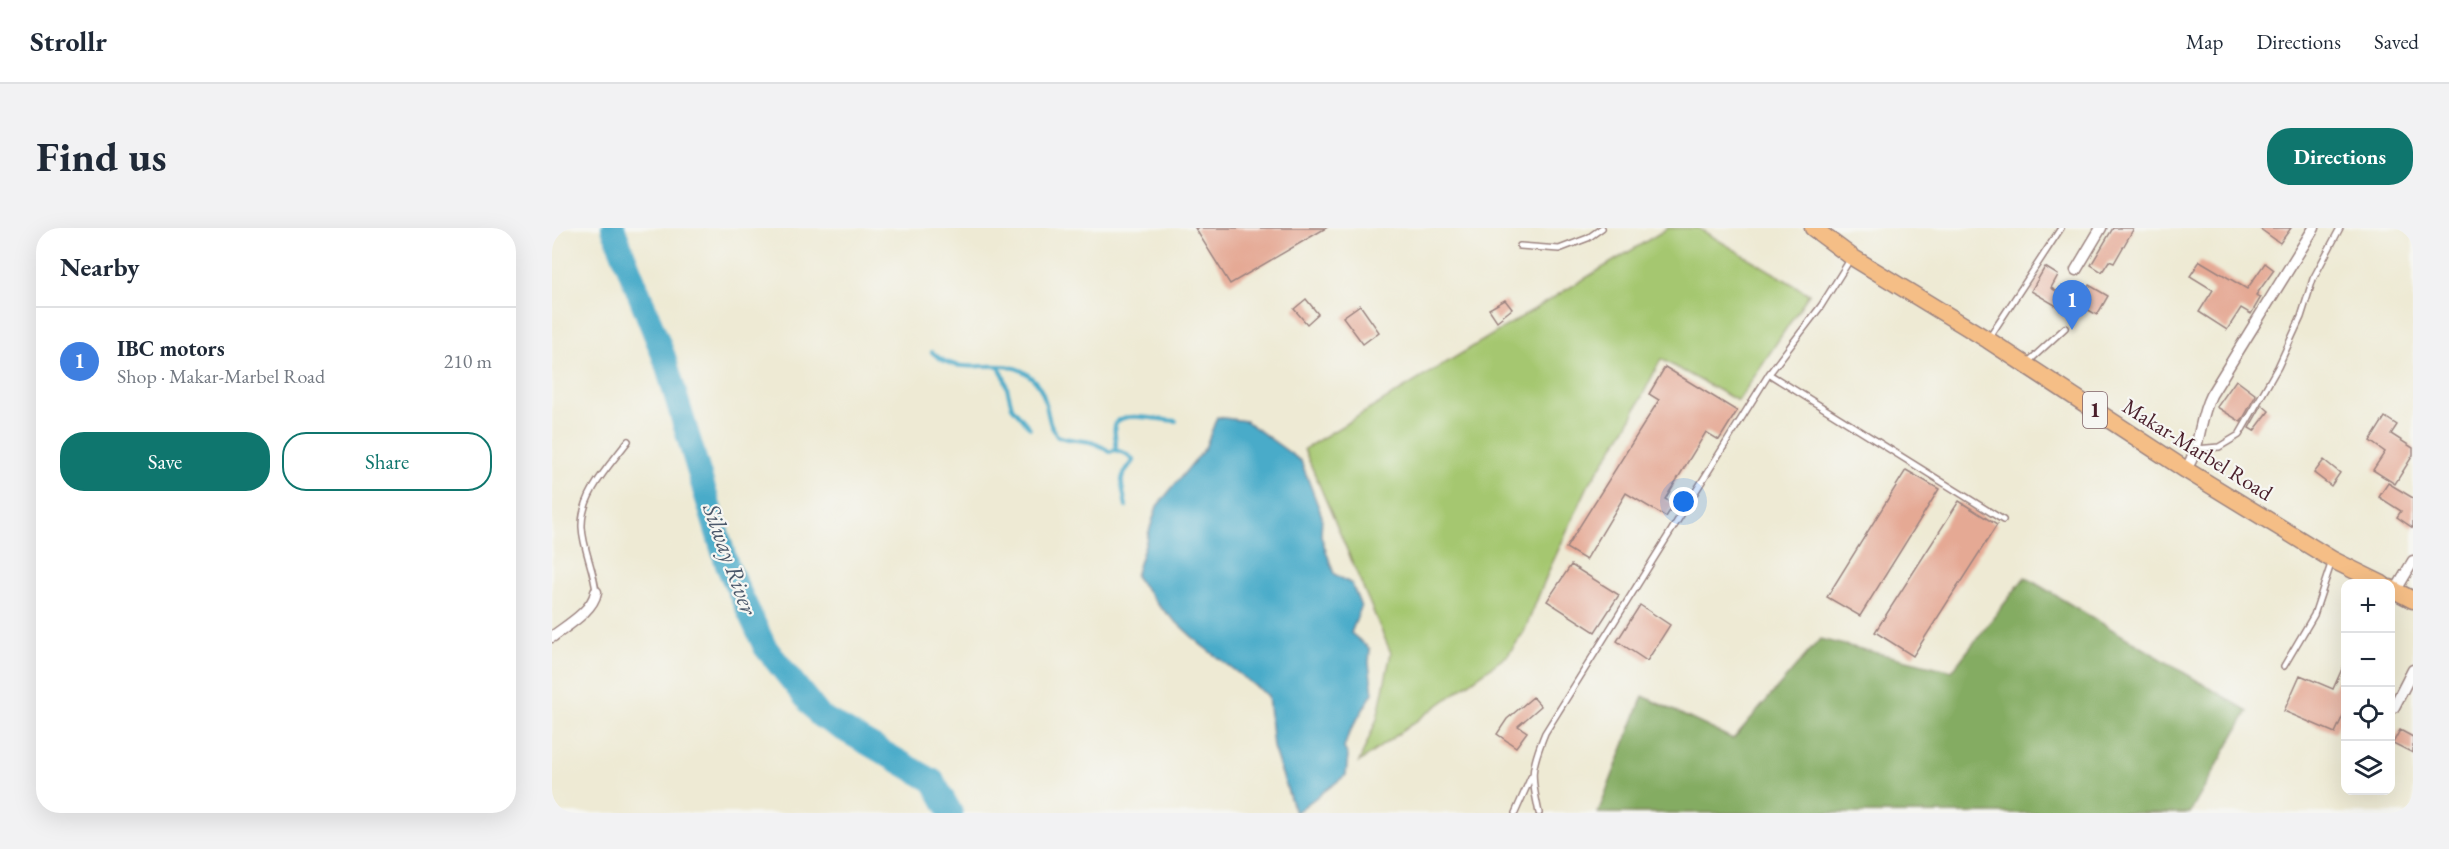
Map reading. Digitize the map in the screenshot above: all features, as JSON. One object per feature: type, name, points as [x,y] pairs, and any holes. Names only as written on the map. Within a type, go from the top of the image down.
[{"type":"main road","name":"Makar-Marbel Road","points":[[1813,228],[1852,257],[1989,340],[2186,470],[2333,560],[2372,579]]},
{"type":"main road","name":"Makar-Marbel Road","points":[[2395,590],[2413,600]]},
{"type":"street","points":[[2076,270],[2101,228]]},
{"type":"street","points":[[2186,470],[2196,449],[2205,407],[2211,395],[2314,228]]},
{"type":"street","points":[[2395,580],[2413,561]]},
{"type":"street","points":[[552,637],[586,609],[595,598],[596,592]]},
{"type":"street","points":[[2395,704],[2413,670]]},
{"type":"lane","points":[[1520,246],[1558,249],[1588,238],[1602,228]]},
{"type":"lane","points":[[1989,340],[2061,228]]},
{"type":"lane","points":[[2196,449],[2219,447],[2239,435],[2283,358],[2301,317],[2313,279],[2340,228]]},
{"type":"lane","points":[[1515,813],[1532,775],[1535,758],[1545,733],[1769,374],[1821,306],[1852,257]]},
{"type":"lane","points":[[2025,365],[2065,328]]},
{"type":"lane","points":[[1769,374],[2003,520]]},
{"type":"lane","points":[[596,592],[582,527],[584,512],[589,496],[628,441]]},
{"type":"lane","points":[[2284,666],[2314,615],[2333,560]]},
{"type":"lane","points":[[1532,775],[1539,813]]},
{"type":"green space","points":[[1668,228],[1698,228],[1809,294],[1738,401],[1661,359],[1627,426],[1588,486],[1550,568],[1524,632],[1508,655],[1359,762],[1377,719],[1391,653],[1304,449]]},
{"type":"green space","points":[[2025,577],[2248,711],[2190,813],[1598,813],[1643,696],[1733,739],[1820,639],[1952,671]]},
{"type":"water","points":[[1217,417],[1246,421],[1301,461],[1322,516],[1321,536],[1334,574],[1352,584],[1361,607],[1351,633],[1370,649],[1369,663],[1373,693],[1349,733],[1344,748],[1348,756],[1346,775],[1295,813],[1273,747],[1268,696],[1201,645],[1159,606],[1135,576],[1157,506],[1205,448]]},
{"type":"building","points":[[1195,228],[1326,228],[1230,284]]},
{"type":"building","points":[[2113,228],[2134,228],[2114,263],[2109,261],[2102,272],[2091,265]]},
{"type":"building","points":[[2259,228],[2291,228],[2280,243]]},
{"type":"building","points":[[2200,261],[2247,289],[2265,263],[2274,270],[2256,295],[2261,297],[2251,314],[2241,308],[2227,330],[2199,312],[2213,290],[2190,276]]},
{"type":"building","points":[[2045,267],[2058,275],[2051,288],[2078,304],[2072,315],[2031,291]]},
{"type":"building","points":[[2089,285],[2108,296],[2097,315],[2078,304]]},
{"type":"building","points":[[1306,299],[1318,314],[1307,324],[1294,309]]},
{"type":"building","points":[[1505,300],[1512,309],[1497,321],[1489,309]]},
{"type":"building","points":[[1360,305],[1379,332],[1363,344],[1343,317]]},
{"type":"building","points":[[1665,367],[1737,411],[1719,440],[1706,432],[1665,499],[1674,504],[1666,517],[1626,493],[1586,560],[1566,548],[1659,400],[1649,394]]},
{"type":"building","points":[[2236,380],[2256,395],[2241,422],[2217,407]]},
{"type":"building","points":[[2262,405],[2269,411],[2254,431],[2249,428]]},
{"type":"building","points":[[2385,417],[2397,425],[2391,434],[2413,448],[2413,455],[2395,484],[2373,470],[2385,452],[2370,441]]},
{"type":"building","points":[[2324,460],[2340,473],[2331,486],[2314,473]]},
{"type":"building","points":[[1906,470],[1939,489],[1860,616],[1827,597]]},
{"type":"building","points":[[2388,483],[2413,498],[2413,528],[2397,517],[2401,511],[2379,497]]},
{"type":"building","points":[[1959,501],[1997,525],[1913,656],[1875,632]]},
{"type":"building","points":[[1571,565],[1619,595],[1595,632],[1547,601]]},
{"type":"building","points":[[1640,605],[1670,625],[1647,661],[1617,641]]},
{"type":"building","points":[[2341,671],[2341,720],[2335,733],[2284,711],[2300,675],[2333,689]]},
{"type":"building","points":[[1533,697],[1541,706],[1518,726],[1527,732],[1516,747],[1497,734],[1507,719]]},
{"type":"building","points":[[2400,730],[2413,737],[2413,753],[2395,744]]},
{"type":"waterway","name":"Silway River","points":[[613,228],[664,357],[727,565],[765,647],[820,716],[933,781],[951,813]]},
{"type":"waterway","points":[[932,352],[944,361],[956,365],[1008,366],[1020,370],[1032,378],[1042,392],[1057,436],[1095,443],[1110,452],[1115,450],[1115,426],[1120,419],[1144,417],[1176,421]]},
{"type":"waterway","points":[[998,366],[1004,376],[1012,407],[1030,428]]},
{"type":"waterway","points":[[1115,450],[1127,454],[1134,461],[1122,478],[1126,507]]},
{"type":"place","name":"IBC motors","points":[[2072,330]]}]
